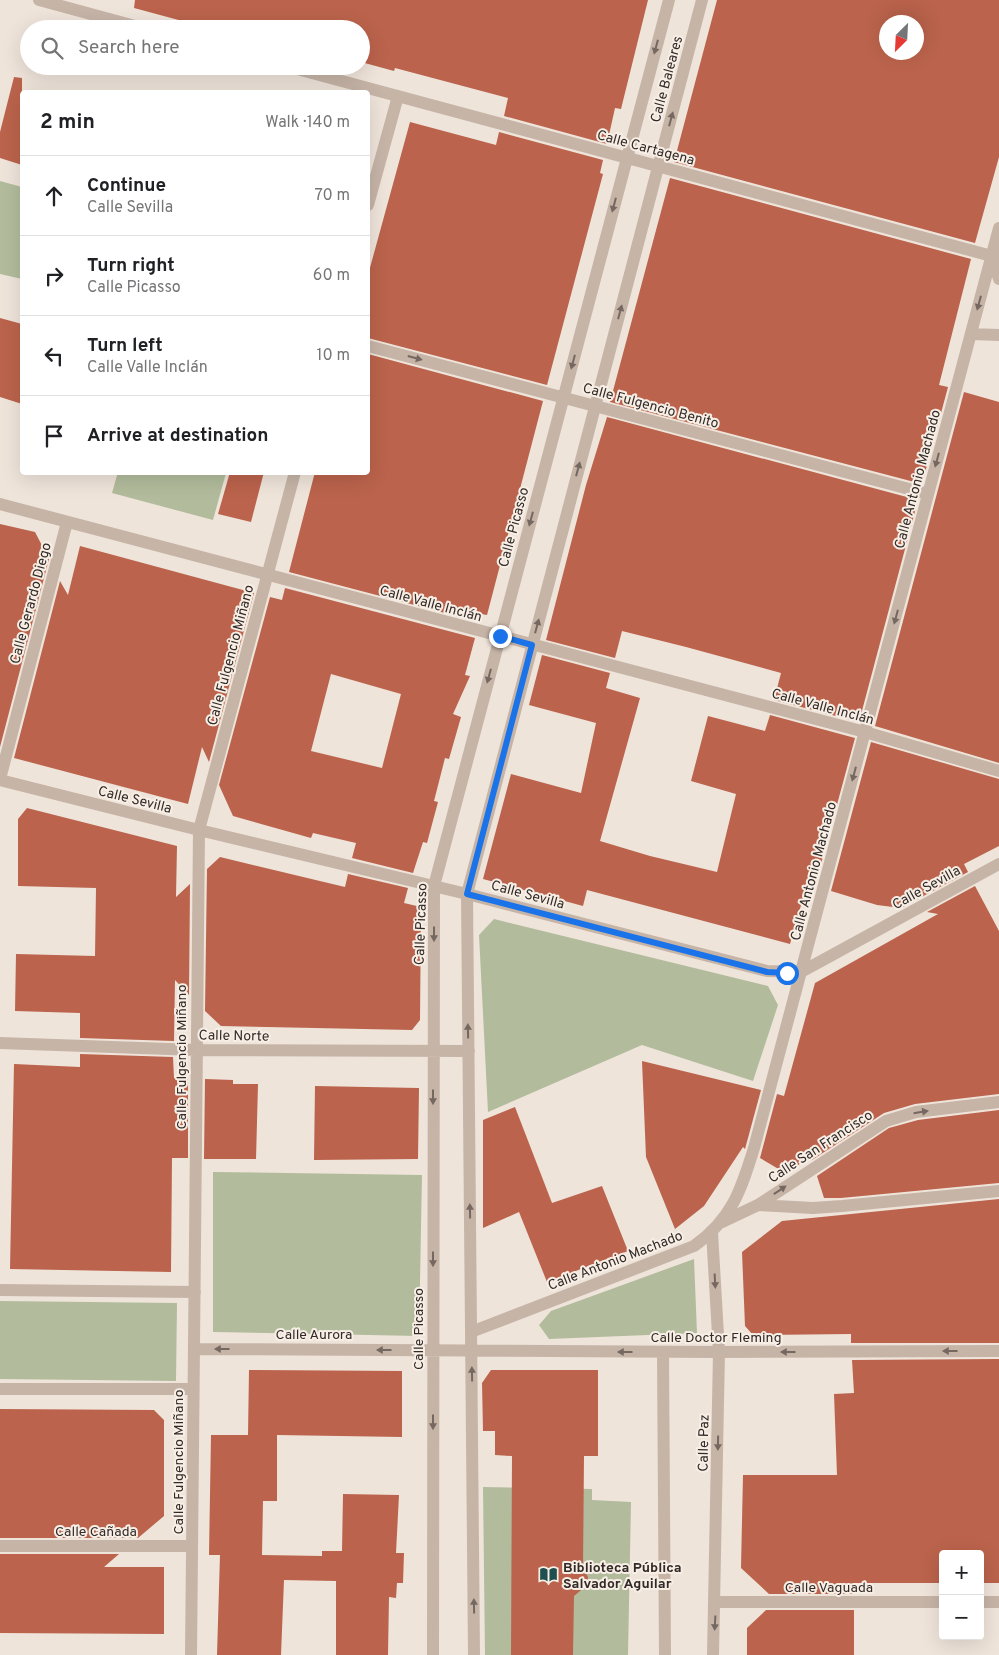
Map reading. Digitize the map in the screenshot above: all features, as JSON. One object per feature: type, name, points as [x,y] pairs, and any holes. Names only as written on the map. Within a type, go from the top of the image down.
[{"type":"street","points":[[39,0],[113,20]]},
{"type":"street","name":"Calle Baleares","points":[[627,158],[669,0]]},
{"type":"street","name":"Calle Baleares","points":[[658,166],[702,0]]},
{"type":"street","name":"Calle Cartagena","points":[[320,75],[996,257]]},
{"type":"street","points":[[370,198],[398,96]]},
{"type":"street","name":"Calle Picasso","points":[[433,1655],[434,886],[627,158]]},
{"type":"street","points":[[474,1655],[467,894],[658,166]]},
{"type":"street","name":"Calle Antonio Machado","points":[[471,1332],[694,1246],[722,1222],[733,1206],[745,1175],[801,972],[971,334],[996,257],[999,228]]},
{"type":"street","points":[[996,257],[999,279]]},
{"type":"street","points":[[971,334],[999,335]]},
{"type":"street","name":"Calle Fulgencio Benito","points":[[370,347],[928,494]]},
{"type":"street","name":"Calle Fulgencio Miñano","points":[[191,1655],[199,830],[293,475]]},
{"type":"street","name":"Calle Valle Inclán","points":[[0,504],[865,732],[999,771]]},
{"type":"street","name":"Calle Gerardo Diego","points":[[0,779],[67,522]]},
{"type":"street","name":"Calle Sevilla","points":[[0,779],[199,830],[467,894],[767,972],[801,972],[999,864]]},
{"type":"street","name":"Calle Norte","points":[[0,1043],[196,1050],[469,1051]]},
{"type":"street","name":"Calle San Francisco","points":[[722,1222],[758,1205],[886,1121],[916,1112],[999,1102]]},
{"type":"street","points":[[758,1205],[822,1207],[999,1191]]},
{"type":"street","name":"Calle Paz","points":[[712,1232],[720,1352],[716,1602],[713,1655]]},
{"type":"street","points":[[0,1290],[195,1292]]},
{"type":"street","name":"Calle Aurora","points":[[194,1349],[433,1350]]},
{"type":"street","name":"Calle Doctor Fleming","points":[[433,1350],[663,1352],[999,1351]]},
{"type":"street","points":[[663,1352],[665,1655]]},
{"type":"street","points":[[0,1389],[193,1389]]},
{"type":"street","name":"Calle Cañada","points":[[0,1546],[192,1546]]},
{"type":"street","name":"Calle Vaguada","points":[[716,1602],[939,1602]]},
{"type":"street","points":[[984,1602],[999,1602]]},
{"type":"green space","points":[[0,181],[20,186],[20,279],[0,274]]},
{"type":"green space","points":[[117,475],[225,475],[213,520],[112,493]]},
{"type":"green space","points":[[494,919],[768,986],[778,1005],[753,1081],[642,1045],[488,1112],[479,935]]},
{"type":"green space","points":[[213,1172],[422,1175],[419,1336],[213,1332]]},
{"type":"green space","points":[[694,1259],[697,1333],[549,1339],[539,1325],[551,1311]]},
{"type":"green space","points":[[0,1301],[177,1303],[176,1381],[0,1379]]},
{"type":"green space","points":[[483,1487],[592,1489],[592,1500],[631,1502],[628,1655],[485,1655]]},
{"type":"building","points":[[135,0],[648,0],[621,109],[615,108],[607,144],[504,116],[508,98],[395,68],[394,71],[370,64],[370,20],[179,20],[134,8]]},
{"type":"building","points":[[717,0],[999,0],[999,157],[975,243],[674,162]]},
{"type":"building","points":[[14,77],[22,78],[22,90],[20,90],[20,164],[0,158],[0,132]]},
{"type":"building","points":[[410,122],[496,145],[499,132],[603,160],[600,173],[603,174],[547,385],[370,339],[370,268]]},
{"type":"building","points":[[670,178],[971,259],[939,385],[948,387],[922,484],[610,402]]},
{"type":"building","points":[[0,318],[20,323],[20,403],[0,397]]},
{"type":"building","points":[[370,355],[543,401],[487,615],[481,614],[479,622],[289,572],[314,475],[370,475]]},
{"type":"building","points":[[964,392],[999,402],[999,763],[875,726]]},
{"type":"building","points":[[607,417],[918,500],[859,722],[774,700],[781,673],[686,647],[622,631],[615,658],[546,640],[586,485]]},
{"type":"building","points":[[229,475],[263,475],[251,522],[218,514]]},
{"type":"building","points":[[0,524],[35,532],[49,559],[0,747]]},
{"type":"building","points":[[80,546],[254,593],[209,762],[202,747],[188,804],[14,758],[60,581],[68,595]]},
{"type":"building","points":[[285,588],[475,638],[465,675],[470,676],[453,714],[461,717],[449,759],[445,758],[434,801],[438,802],[427,843],[423,842],[413,873],[352,858],[356,843],[313,833],[311,838],[233,816],[219,785],[270,597],[282,600]],"holes":[[[331,674],[401,694],[382,768],[311,751]]]},
{"type":"building","points":[[542,655],[610,673],[606,688],[640,698],[600,841],[650,856],[717,872],[736,794],[691,781],[708,716],[765,731],[770,715],[855,738],[815,886],[807,884],[790,944],[587,890],[583,906],[483,879],[511,774],[581,793],[596,723],[529,705]]},
{"type":"building","points":[[871,742],[999,779],[999,846],[964,864],[968,872],[901,908],[877,905],[831,891]]},
{"type":"building","points":[[27,808],[177,846],[176,897],[190,884],[189,995],[175,980],[174,1041],[80,1038],[80,1013],[15,1011],[16,954],[95,956],[96,888],[18,886],[18,819]]},
{"type":"building","points":[[220,857],[345,887],[348,874],[408,888],[404,903],[421,907],[420,1020],[412,1030],[221,1026],[205,1011],[207,869]]},
{"type":"building","points":[[975,886],[999,931],[999,1094],[915,1104],[884,1113],[812,1160],[811,1155],[787,1174],[760,1158],[777,1094],[784,1096],[815,983],[938,914],[927,912]]},
{"type":"building","points":[[80,1054],[173,1057],[174,1078],[188,1078],[188,1158],[172,1158],[171,1272],[10,1269],[14,1064],[80,1067]]},
{"type":"building","points":[[642,1061],[761,1090],[745,1149],[743,1147],[704,1206],[675,1229],[646,1157]]},
{"type":"building","points":[[205,1079],[233,1080],[233,1084],[258,1084],[256,1159],[204,1159]]},
{"type":"building","points":[[315,1086],[419,1088],[418,1159],[314,1160]]},
{"type":"building","points":[[515,1107],[552,1203],[602,1186],[628,1251],[547,1282],[519,1212],[483,1228],[483,1120]]},
{"type":"building","points":[[999,1110],[999,1183],[824,1198],[817,1176],[889,1128],[918,1120]]},
{"type":"building","points":[[999,1199],[999,1343],[851,1343],[851,1334],[753,1335],[745,1326],[742,1252],[782,1221]]},
{"type":"building","points":[[999,1359],[999,1583],[984,1583],[984,1550],[939,1550],[939,1583],[853,1583],[853,1594],[769,1594],[741,1568],[743,1475],[837,1475],[834,1394],[854,1393],[852,1360]]},
{"type":"building","points":[[249,1370],[402,1371],[402,1437],[277,1435],[277,1501],[263,1501],[262,1555],[322,1556],[322,1551],[342,1551],[343,1494],[399,1495],[396,1553],[404,1553],[403,1583],[397,1583],[396,1598],[389,1597],[388,1655],[336,1655],[336,1581],[284,1580],[281,1655],[217,1655],[220,1555],[209,1555],[211,1435],[248,1435]]},
{"type":"building","points":[[491,1370],[598,1370],[598,1456],[584,1456],[583,1568],[588,1577],[587,1585],[574,1596],[573,1655],[511,1655],[512,1456],[495,1455],[495,1431],[483,1431],[482,1383]]},
{"type":"building","points":[[0,1409],[154,1410],[164,1420],[164,1516],[138,1538],[0,1538]]},
{"type":"building","points":[[0,1554],[119,1554],[104,1567],[164,1567],[164,1634],[0,1633]]},
{"type":"building","points":[[766,1610],[854,1610],[854,1655],[747,1655],[747,1628]]},
{"type":"place","name":"Biblioteca Pública Salvador Aguilar","points":[[549,1575]]},
{"type":"route","points":[[500,636],[532,645],[467,894],[767,972],[787,973]]}]
